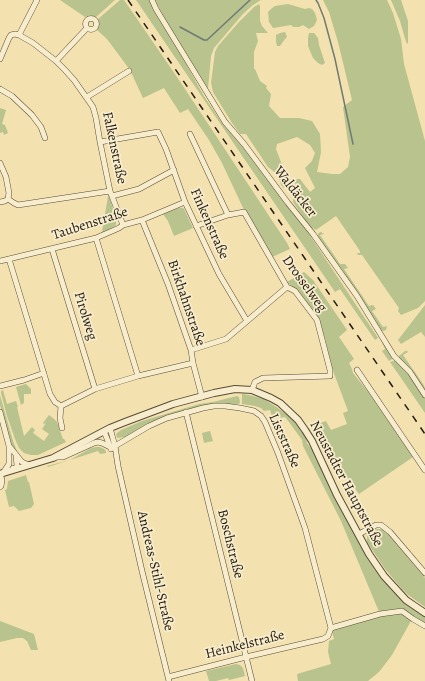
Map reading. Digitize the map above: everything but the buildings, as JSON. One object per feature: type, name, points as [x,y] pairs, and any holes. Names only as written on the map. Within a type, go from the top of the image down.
[{"type":"street","points":[[0,59],[9,38],[15,34],[19,35],[36,0]]},
{"type":"street","name":"Waldäcker","points":[[152,0],[225,122],[244,144],[313,234],[357,296],[394,356],[410,372],[425,395]]},
{"type":"street","points":[[56,61],[87,28]]},
{"type":"street","name":"Falkenstraße","points":[[19,35],[33,43],[56,61],[74,80],[93,107],[111,193],[123,226]]},
{"type":"street","points":[[87,97],[128,71]]},
{"type":"street","points":[[0,89],[12,96],[32,115],[41,127],[45,138]]},
{"type":"street","name":"Finkenstraße","points":[[100,142],[158,132],[174,170],[185,202],[218,274],[247,321]]},
{"type":"street","points":[[190,134],[228,214],[196,226]]},
{"type":"street","points":[[0,163],[4,171],[9,193],[8,200]]},
{"type":"street","points":[[0,202],[8,200],[18,204],[111,193],[139,188],[174,170]]},
{"type":"street","name":"Taubenstraße","points":[[0,261],[96,238],[185,202]]},
{"type":"street","name":"Drosselweg","points":[[228,214],[244,212],[287,287],[295,291],[316,320],[330,370],[330,376],[263,378],[255,382],[252,390]]},
{"type":"street","name":"Birkhahnstraße","points":[[142,220],[168,284],[191,350],[202,397]]},
{"type":"street","points":[[96,238],[138,376]]},
{"type":"street","name":"Pirolweg","points":[[52,249],[95,389]]},
{"type":"street","points":[[9,259],[50,394],[55,402],[61,406]]},
{"type":"street","points":[[191,350],[226,339],[287,287]]},
{"type":"street","points":[[61,406],[95,389],[138,376],[193,363]]},
{"type":"street","points":[[357,370],[425,470]]},
{"type":"street","points":[[0,386],[44,373]]},
{"type":"street","name":"Neustadter Hauptstraße","points":[[1,474],[52,458],[107,429],[173,404],[235,389],[252,390],[280,403],[298,420],[312,441],[337,495],[369,554],[384,576],[406,600],[425,613]]},
{"type":"street","points":[[61,406],[60,418],[62,428]]},
{"type":"street","name":"Liststraße","points":[[110,446],[167,418],[203,408],[214,406],[240,408],[254,411],[261,416],[278,453],[305,528],[330,628],[328,636]]},
{"type":"street","points":[[0,412],[1,421],[9,446],[22,462],[29,465]]},
{"type":"street","name":"Boschstraße","points":[[186,412],[252,681]]},
{"type":"street","name":"Andreas-Stihl-Straße","points":[[107,429],[110,446],[118,466],[168,679]]},
{"type":"street","name":"Neustadter Hauptstraße","points":[[52,458],[63,457],[94,442],[110,446]]},
{"type":"street","points":[[0,487],[2,480],[1,474],[9,464],[9,446]]},
{"type":"street","points":[[9,464],[12,468],[16,469],[16,456]]},
{"type":"street","points":[[358,534],[376,525],[381,525],[390,532],[425,573]]},
{"type":"street","points":[[330,628],[380,614],[402,611],[412,619],[425,626]]},
{"type":"street","name":"Heinkelstraße","points":[[168,679],[246,657],[324,639],[328,636]]},
{"type":"green space","points":[[60,0],[115,0],[96,17],[90,15],[85,17]]},
{"type":"green space","points":[[120,0],[124,0],[177,77],[290,249],[272,257],[244,210],[222,163],[209,140],[188,109],[180,113],[164,88],[143,98],[130,70],[107,39],[97,30],[99,25],[98,19]]},
{"type":"green space","points":[[136,0],[150,0],[204,96],[222,123],[241,145],[309,234],[378,338],[375,340],[340,289],[335,292]]},
{"type":"green space","points":[[155,0],[261,0],[243,14],[214,48],[211,56],[208,89],[168,25]]},
{"type":"green space","points":[[323,0],[387,0],[393,13],[401,39],[404,64],[425,141],[425,301],[418,308],[401,315],[398,311],[399,308],[362,255],[358,255],[357,253],[360,253],[360,251],[336,216],[316,230],[309,226],[293,202],[296,192],[295,182],[297,179],[300,179],[310,192],[315,188],[305,168],[312,161],[315,153],[310,145],[297,137],[277,144],[276,149],[289,183],[288,186],[284,188],[281,185],[278,175],[268,167],[246,134],[240,134],[213,92],[211,83],[215,52],[218,46],[238,23],[259,4],[260,21],[268,33],[256,33],[258,41],[254,52],[254,69],[260,81],[267,86],[266,88],[271,94],[269,106],[280,118],[299,118],[312,121],[320,134],[321,152],[317,172],[340,174],[348,167],[350,157],[343,107],[352,100],[338,42],[329,12]]},
{"type":"green space","points":[[391,0],[401,0],[408,21],[408,44],[406,42],[400,21]]},
{"type":"green space","points":[[288,4],[305,9],[312,9],[317,20],[314,26],[309,29],[303,25],[299,27],[293,27],[291,25],[273,28],[269,22],[268,12],[275,6]]},
{"type":"green space","points":[[285,32],[287,37],[280,46],[277,46],[276,35]]},
{"type":"green space","points":[[309,33],[314,33],[318,38],[325,63],[322,65],[313,58],[308,46]]},
{"type":"green space","points":[[0,108],[6,110],[2,124],[5,125],[8,133],[4,135],[3,132],[0,133]]},
{"type":"green space","points":[[108,196],[116,219],[116,225],[102,232]]},
{"type":"green space","points":[[179,208],[184,209],[193,228],[174,236],[168,221],[163,214]]},
{"type":"green space","points":[[320,232],[324,234],[320,235],[340,264],[345,264],[348,268],[344,269],[369,306],[373,305],[376,309],[372,311],[383,327],[387,326],[386,330],[381,330],[357,292],[318,237]]},
{"type":"green space","points":[[304,272],[313,280],[347,330],[339,337],[354,359],[349,363],[353,373],[369,393],[413,457],[359,494],[346,476],[315,425],[326,421],[331,430],[347,424],[343,413],[348,411],[332,368],[325,338],[318,320],[299,292],[287,282]]},
{"type":"green space","points":[[425,305],[425,337],[421,332],[401,344],[398,340]]},
{"type":"green space","points":[[381,340],[394,358],[389,361],[382,351],[385,349]]},
{"type":"green space","points":[[405,351],[408,352],[403,355],[423,384],[425,390],[413,371],[399,358],[399,356]]},
{"type":"green space","points":[[396,360],[405,370],[425,399],[425,413],[390,362]]},
{"type":"green space","points":[[26,384],[31,389],[31,394],[24,394],[24,403],[21,405],[16,387]]},
{"type":"green space","points":[[3,390],[7,404],[16,401],[24,436],[32,427],[35,430],[33,433],[44,441],[49,434],[42,429],[46,423],[43,423],[49,415],[57,422],[63,439],[66,442],[38,455],[24,453],[19,448],[7,416],[1,393]]},
{"type":"green space","points":[[242,394],[264,399],[290,417],[300,428],[306,438],[307,443],[315,454],[369,560],[384,581],[402,600],[425,616],[425,624],[412,619],[392,655],[379,672],[368,681],[298,681],[297,674],[331,664],[328,652],[329,641],[334,639],[331,628],[380,614],[341,521],[303,446],[302,440],[285,417],[278,418],[277,415],[272,416],[270,410],[264,411],[255,406],[242,404]]},
{"type":"green space","points":[[0,395],[17,451],[15,451],[10,441],[0,405]]},
{"type":"green space","points":[[237,396],[239,397],[239,404],[202,406],[169,416],[125,438],[118,438],[116,434],[121,430],[142,421],[199,404]]},
{"type":"green space","points":[[210,431],[213,441],[204,443],[202,433]]},
{"type":"green space","points":[[100,447],[106,451],[106,453],[100,454],[98,451],[70,460],[91,448]]},
{"type":"green space","points":[[69,460],[48,467],[47,466]]},
{"type":"green space","points":[[26,475],[34,504],[31,508],[19,511],[14,506],[9,507],[5,490],[7,489],[8,481]]},
{"type":"green space","points":[[382,529],[386,532],[425,578],[425,607],[401,588],[385,569],[367,542],[367,537],[370,531]]},
{"type":"green space","points":[[0,621],[34,634],[38,650],[31,650],[27,641],[23,638],[0,642]]},
{"type":"green space","points":[[236,664],[243,668],[245,676],[229,680],[228,678],[209,681],[206,671]]},
{"type":"waterway","points":[[180,27],[204,40],[207,40],[250,0]]},
{"type":"waterway","points":[[316,0],[324,18],[335,59],[353,144]]},
{"type":"railway","points":[[128,0],[425,434]]}]
